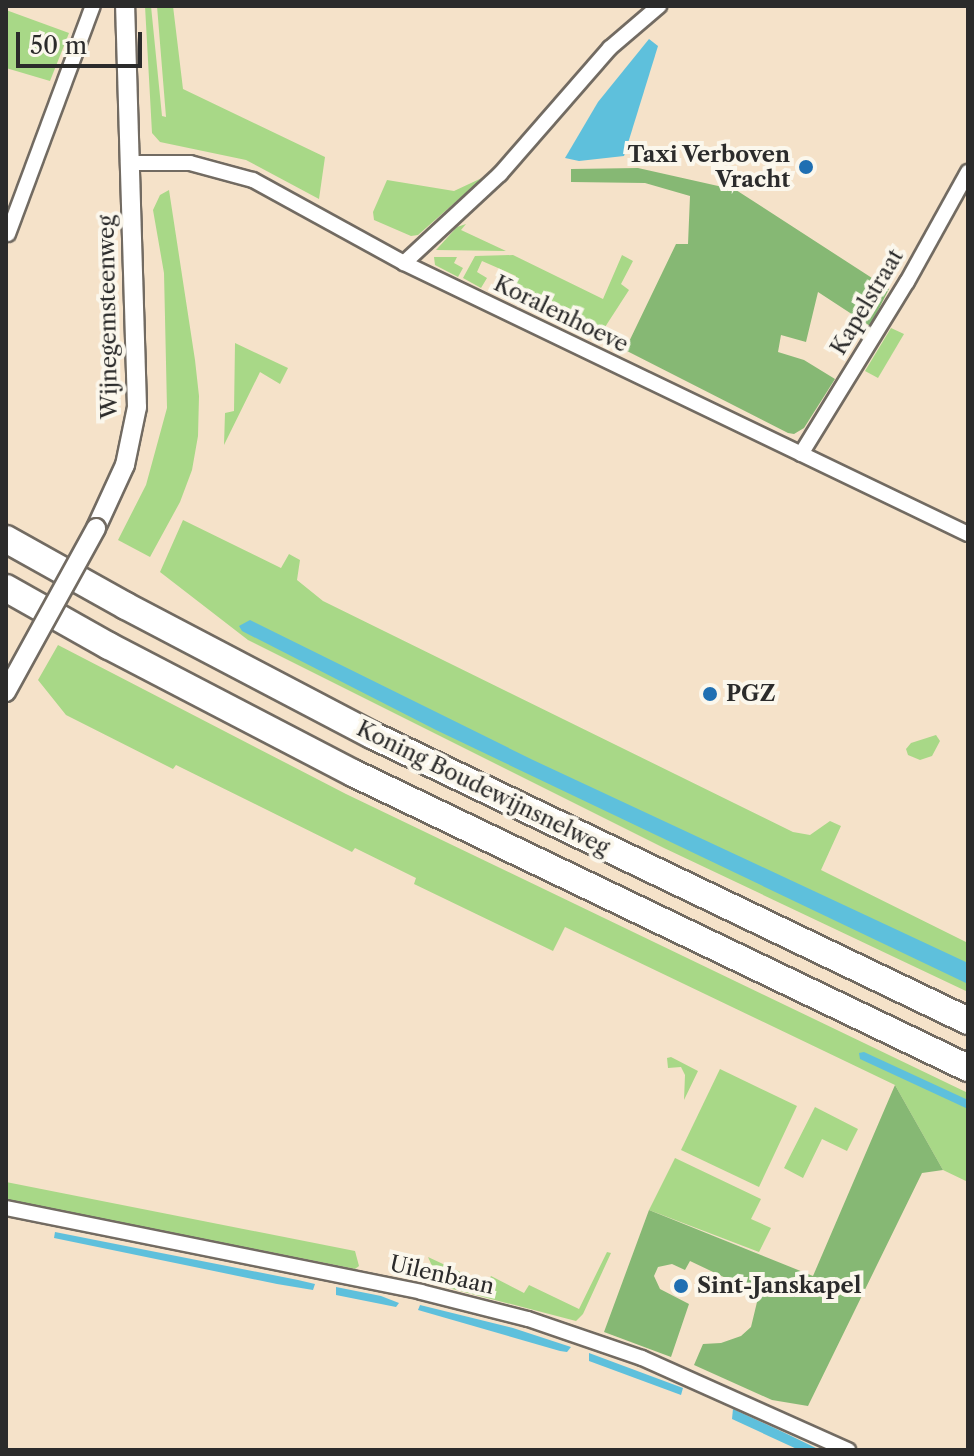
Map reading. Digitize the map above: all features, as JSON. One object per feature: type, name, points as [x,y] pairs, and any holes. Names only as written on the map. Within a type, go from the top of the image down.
[{"type":"highway","name":"Koning Boudewijnsnelweg","points":[[6,539],[126,606],[372,735],[968,1021]]},
{"type":"highway","name":"Koning Boudewijnsnelweg","points":[[6,588],[109,646],[353,773],[968,1068]]},
{"type":"street","points":[[8,234],[93,6]]},
{"type":"street","name":"Wijnegemsteenweg","points":[[6,692],[96,528],[125,465],[137,407],[125,6]]},
{"type":"street","points":[[404,263],[500,174],[610,48],[659,6]]},
{"type":"street","name":"Koralenhoeve","points":[[130,163],[190,163],[242,176],[404,263],[968,534]]},
{"type":"street","name":"Kapelstraat","points":[[801,454],[907,282],[968,172]]},
{"type":"street","name":"Uilenbaan","points":[[6,1208],[421,1292],[528,1319],[655,1363],[848,1450]]},
{"type":"green space","points":[[145,6],[151,6],[162,116],[166,117],[157,6],[173,6],[183,89],[325,157],[319,199],[246,160],[160,142],[152,133]]},
{"type":"green space","points":[[6,10],[69,33],[50,81],[6,68]]},
{"type":"green space","points":[[638,168],[736,190],[889,289],[870,326],[818,292],[806,342],[781,335],[778,352],[804,360],[835,379],[804,428],[794,434],[788,433],[625,350],[676,244],[688,244],[690,196],[645,183],[571,182],[571,169]]},
{"type":"green space","points":[[484,177],[418,235],[411,236],[374,220],[373,212],[387,180],[454,191]]},
{"type":"green space","points":[[169,190],[195,360],[199,396],[198,436],[192,470],[180,502],[150,557],[118,540],[146,485],[167,408],[164,273],[153,210],[160,195]]},
{"type":"green space","points":[[466,224],[461,230],[506,251],[436,250],[457,227]]},
{"type":"green space","points":[[513,255],[603,299],[622,255],[633,261],[621,284],[629,290],[596,341],[497,295],[501,286],[509,289],[516,276],[482,261],[477,272],[487,278],[481,288],[463,278],[475,256]]},
{"type":"green space","points":[[434,257],[457,257],[454,263],[463,268],[458,277],[435,265]]},
{"type":"green space","points":[[891,328],[904,334],[878,378],[865,371]]},
{"type":"green space","points":[[235,343],[288,368],[280,384],[260,372],[224,445],[225,413],[234,411]]},
{"type":"green space","points":[[183,520],[281,568],[289,554],[300,560],[297,580],[323,601],[793,832],[810,835],[830,821],[841,826],[821,870],[968,943],[968,992],[664,848],[248,640],[160,572]]},
{"type":"green space","points":[[58,645],[346,794],[968,1093],[968,1182],[943,1170],[895,1085],[565,927],[553,951],[414,884],[416,878],[355,848],[352,852],[176,765],[173,769],[66,715],[38,680]]},
{"type":"green space","points":[[936,735],[940,741],[932,756],[920,760],[908,755],[906,749],[911,743]]},
{"type":"green space","points":[[671,1057],[698,1071],[684,1100],[685,1075],[681,1067],[668,1068],[667,1058]]},
{"type":"green space","points":[[720,1069],[797,1106],[759,1187],[681,1150]]},
{"type":"green space","points":[[895,1085],[943,1170],[922,1173],[808,1406],[772,1400],[694,1365],[703,1344],[721,1343],[741,1336],[751,1327],[757,1302],[751,1290],[690,1261],[685,1270],[672,1264],[658,1267],[654,1276],[660,1289],[689,1304],[671,1357],[604,1332],[649,1210],[813,1276]]},
{"type":"green space","points":[[815,1107],[858,1129],[847,1151],[822,1139],[803,1178],[784,1168]]},
{"type":"green space","points":[[675,1158],[761,1199],[751,1219],[771,1228],[759,1252],[649,1210]]},
{"type":"green space","points":[[6,1182],[355,1251],[359,1266],[355,1269],[6,1199]]},
{"type":"green space","points":[[607,1252],[611,1253],[583,1314],[576,1321],[441,1286],[428,1257],[486,1284],[491,1276],[524,1293],[529,1285],[579,1309]]},
{"type":"water","points":[[649,39],[658,46],[624,156],[579,161],[565,158],[598,102]]},
{"type":"water","points":[[250,620],[533,760],[968,963],[968,984],[436,730],[242,631],[239,626]]},
{"type":"water","points":[[864,1052],[968,1100],[968,1109],[860,1059],[859,1053]]},
{"type":"water","points":[[55,1232],[315,1284],[313,1290],[277,1284],[54,1238]]},
{"type":"water","points":[[336,1287],[399,1303],[396,1307],[336,1295]]},
{"type":"water","points":[[420,1305],[513,1328],[571,1347],[567,1352],[560,1351],[418,1310]]},
{"type":"water","points":[[589,1353],[683,1388],[681,1395],[589,1361]]},
{"type":"water","points":[[733,1409],[820,1450],[799,1450],[732,1419]]},
{"type":"place","name":"Taxi Verboven Vracht","points":[[806,167]]},
{"type":"place","name":"PGZ","points":[[710,694]]},
{"type":"place","name":"Sint-Janskapel","points":[[681,1286]]}]
